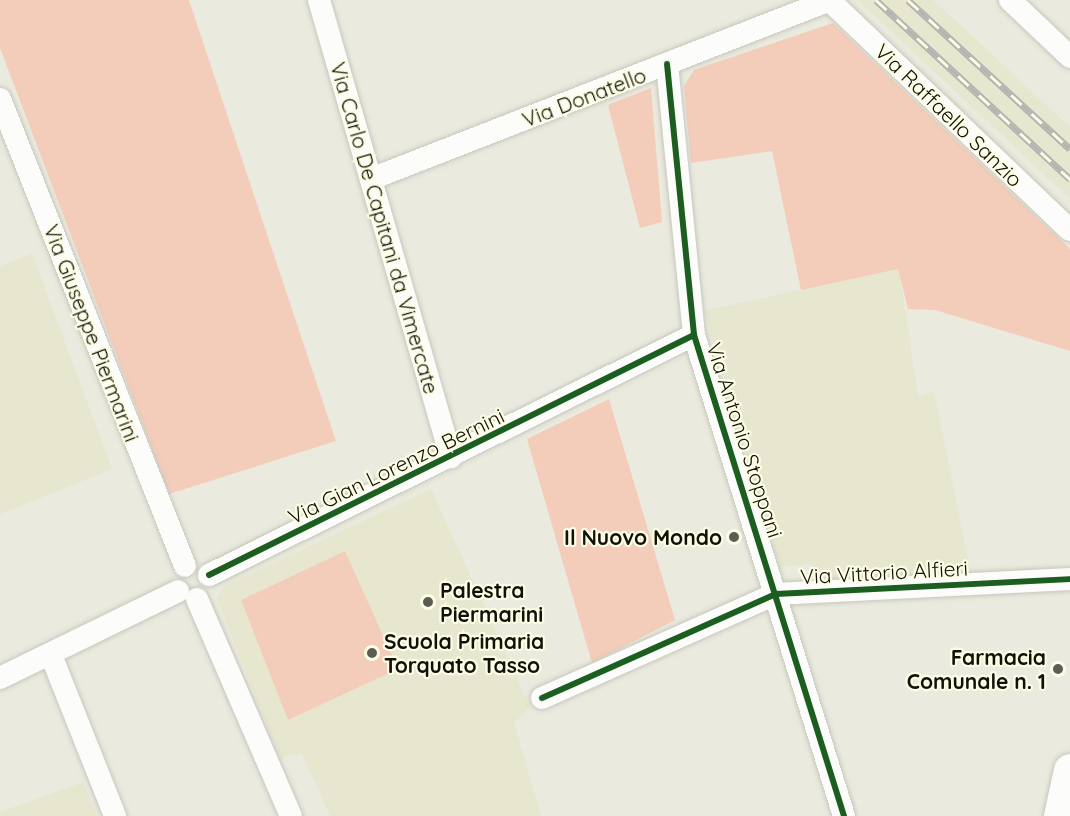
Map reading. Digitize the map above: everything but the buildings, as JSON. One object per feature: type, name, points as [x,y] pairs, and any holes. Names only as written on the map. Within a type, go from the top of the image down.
[{"type":"street","name":"Via Carlo De Capitani da Vimercate","points":[[319,0],[451,457]]},
{"type":"street","name":"Via Donatello","points":[[371,179],[829,0]]},
{"type":"street","name":"Via Raffaello Sanzio","points":[[829,0],[1070,230]]},
{"type":"street","points":[[1010,0],[1070,57]]},
{"type":"street","name":"Via Antonio Stoppani","points":[[667,64],[694,334],[844,816]]},
{"type":"street","name":"Via Giuseppe Piermarini","points":[[0,99],[184,566]]},
{"type":"street","name":"Via Gian Lorenzo Bernini","points":[[209,576],[694,334]]},
{"type":"street","points":[[0,678],[187,595],[208,590],[209,576],[202,567],[184,566],[176,577],[187,595],[291,816]]},
{"type":"street","name":"Via Vittorio Alfieri","points":[[542,698],[776,594],[1070,579]]},
{"type":"street","points":[[51,655],[115,816]]},
{"type":"street","points":[[1060,816],[1070,770]]},
{"type":"shaded area","points":[[0,0],[189,0],[336,441],[169,494],[0,48]]},
{"type":"shaded area","points":[[857,0],[933,0],[982,45],[1070,127],[1070,198]]},
{"type":"shaded area","points":[[833,23],[1070,249],[1070,351],[935,310],[908,309],[898,269],[801,290],[772,151],[691,163],[684,86],[694,70]]},
{"type":"shaded area","points":[[651,88],[662,222],[640,228],[608,105]]},
{"type":"shaded area","points":[[32,253],[112,469],[0,514],[0,266]]},
{"type":"shaded area","points":[[899,268],[918,396],[934,392],[970,569],[814,581],[812,564],[780,567],[704,311]]},
{"type":"shaded area","points":[[609,399],[675,620],[592,663],[527,439]]},
{"type":"shaded area","name":"Scuola Primaria Torquato Tasso","points":[[431,489],[530,707],[514,723],[541,816],[330,816],[302,753],[280,758],[217,599],[224,586]]},
{"type":"shaded area","points":[[345,551],[398,669],[288,720],[241,600]]},
{"type":"shaded area","points":[[83,782],[97,816],[0,816],[0,812]]},
{"type":"railway","points":[[876,0],[1070,179]]},
{"type":"railway","points":[[908,0],[1070,149]]},
{"type":"cycle path","points":[[667,64],[694,335],[844,816]]},
{"type":"cycle path","points":[[209,575],[694,335]]},
{"type":"cycle path","points":[[542,698],[776,594],[1070,579]]},
{"type":"place","name":"Il Nuovo Mondo","points":[[734,537]]},
{"type":"place","name":"Palestra Piermarini","points":[[428,602]]},
{"type":"place","name":"Scuola Primaria Torquato Tasso","points":[[372,653]]},
{"type":"place","name":"Farmacia Comunale n. 1","points":[[1058,669]]}]
